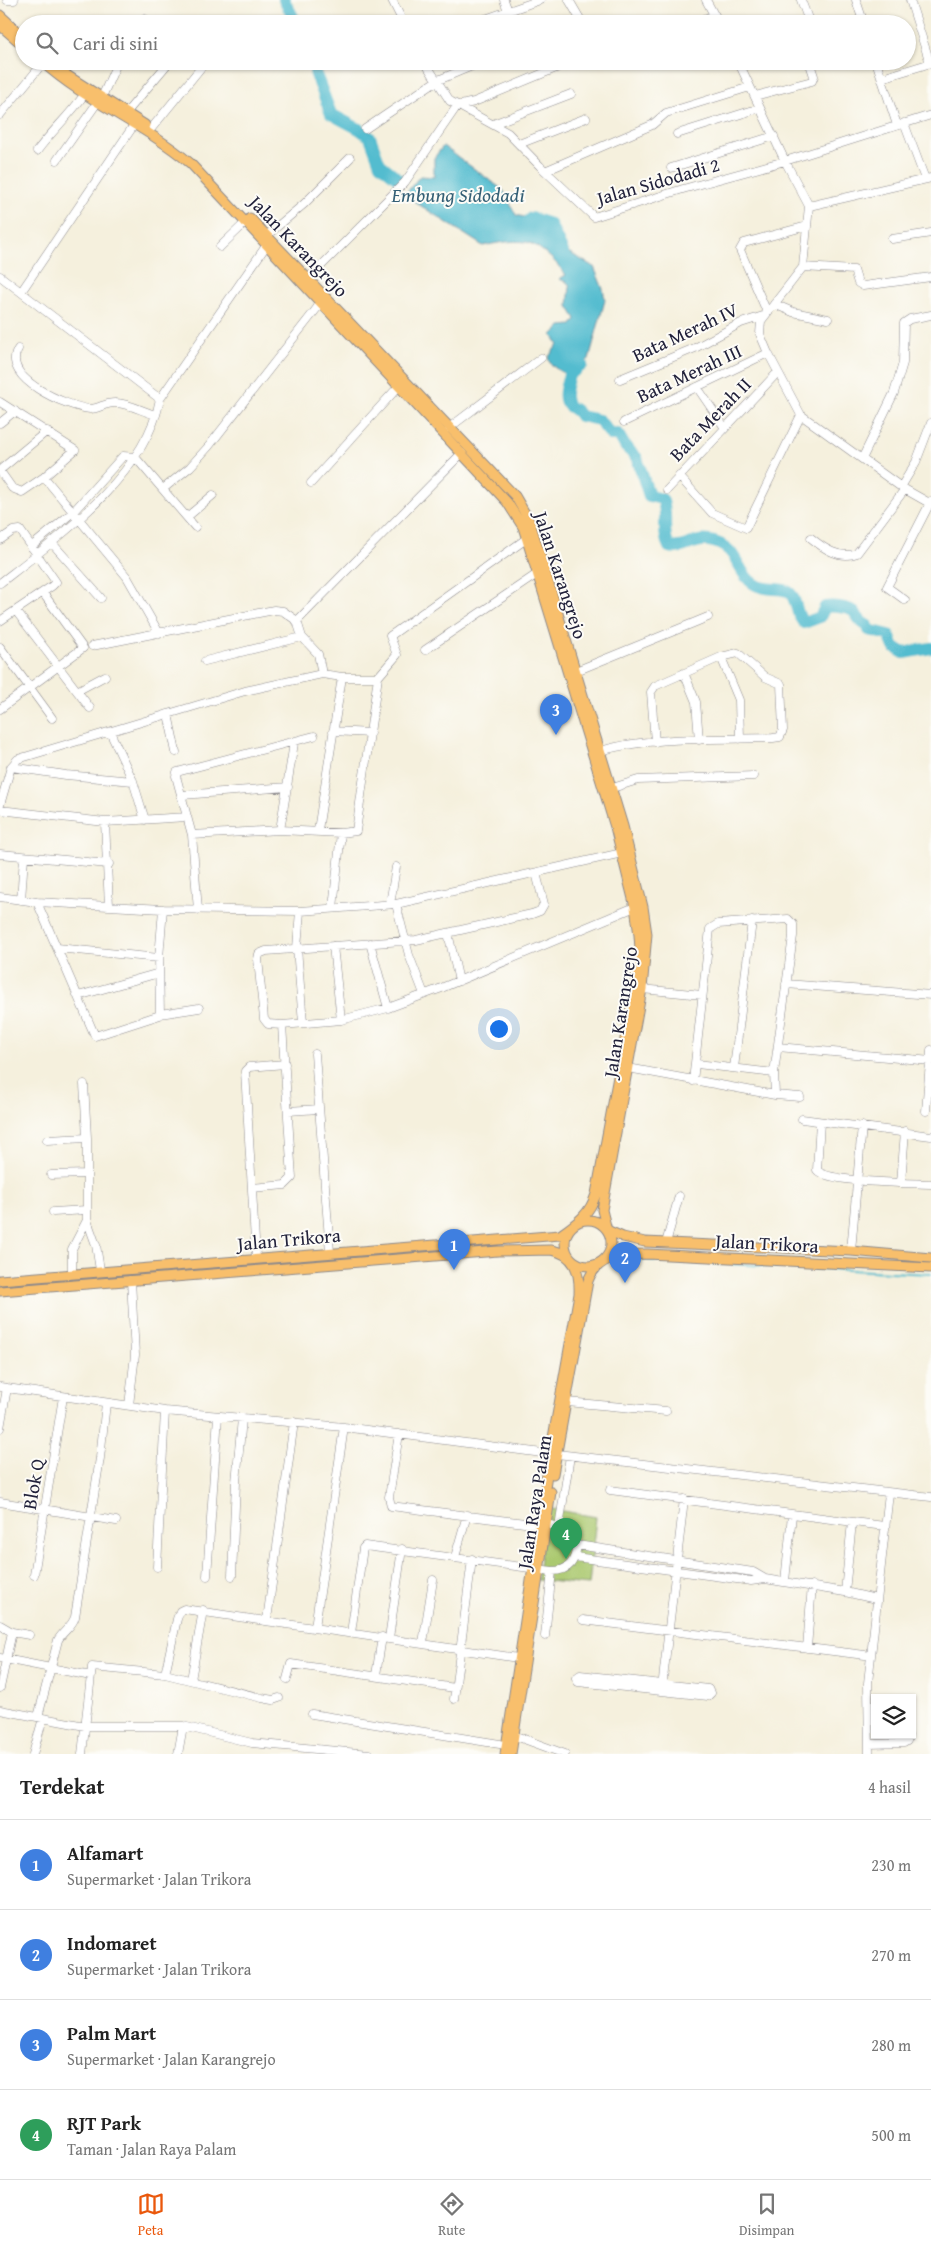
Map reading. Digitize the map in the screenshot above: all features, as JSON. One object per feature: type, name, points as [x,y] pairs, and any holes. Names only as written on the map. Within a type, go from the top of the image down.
[{"type":"main road","points":[[0,15],[15,29]]},
{"type":"main road","points":[[0,25],[15,38]]},
{"type":"main road","name":"Jalan Karangrejo","points":[[54,70],[84,95],[100,100],[126,113],[196,162],[308,279],[429,412],[507,502],[523,527],[537,574],[576,671],[600,751],[635,907],[640,949],[634,991],[596,1194],[588,1213],[577,1224]]},
{"type":"main road","name":"Jalan Karangrejo","points":[[56,70],[190,163],[399,386],[449,428],[515,496],[530,522],[556,620],[643,907],[647,943],[642,989],[602,1210],[607,1230]]},
{"type":"main road","points":[[590,1221],[596,1222],[607,1230],[611,1243],[607,1256],[602,1261],[590,1266],[584,1266],[572,1259],[566,1247],[566,1240],[572,1228],[577,1224],[590,1221]]},
{"type":"main road","name":"Jalan Trikora","points":[[0,1280],[100,1270],[545,1237],[560,1234],[577,1224]]},
{"type":"main road","name":"Jalan Trikora","points":[[607,1230],[634,1240],[666,1243],[851,1251],[931,1258]]},
{"type":"main road","name":"Jalan Trikora","points":[[0,1291],[498,1251],[551,1250],[559,1251],[572,1259]]},
{"type":"main road","name":"Jalan Trikora","points":[[602,1261],[623,1255],[647,1254],[931,1268]]},
{"type":"main road","name":"Jalan Raya Palam","points":[[511,1754],[543,1524],[579,1294],[579,1273],[572,1259]]},
{"type":"main road","name":"Jalan Raya Palam","points":[[554,1454],[567,1402],[588,1282],[591,1273],[602,1261]]},
{"type":"main road","points":[[56,1274],[55,1280],[59,1286]]},
{"type":"main road","points":[[30,1277],[34,1281],[33,1288]]},
{"type":"main road","name":"Jalan Raya Palam","points":[[505,1750],[518,1658],[537,1569]]},
{"type":"street","points":[[7,0],[14,0]]},
{"type":"street","points":[[392,0],[400,15]]},
{"type":"street","points":[[504,0],[508,11]]},
{"type":"street","points":[[497,15],[540,0]]},
{"type":"street","points":[[569,0],[576,15]]},
{"type":"street","points":[[706,0],[715,15]]},
{"type":"street","points":[[801,0],[807,15]]},
{"type":"street","points":[[856,0],[861,15]]},
{"type":"street","points":[[910,0],[915,15]]},
{"type":"street","points":[[916,18],[931,63],[916,68]]},
{"type":"street","points":[[0,115],[37,70]]},
{"type":"street","points":[[57,160],[100,100],[114,70]]},
{"type":"street","points":[[126,113],[162,70]]},
{"type":"street","points":[[151,129],[199,70]]},
{"type":"street","name":"Jalan Sidodadi 2","points":[[429,70],[450,101],[508,133],[591,215],[597,217],[683,189],[785,162]]},
{"type":"street","points":[[365,129],[436,81],[462,70]]},
{"type":"street","points":[[308,279],[405,182],[457,106],[474,102],[551,70]]},
{"type":"street","points":[[742,70],[785,162],[810,206],[803,267],[765,314],[760,330],[768,353],[801,415],[903,488],[931,503],[887,587],[905,600]]},
{"type":"street","points":[[755,96],[812,81],[814,76],[812,70]]},
{"type":"street","points":[[810,206],[929,180],[900,124],[879,70]]},
{"type":"street","points":[[882,78],[908,70]]},
{"type":"street","points":[[545,171],[652,125],[666,114],[750,87]]},
{"type":"street","points":[[493,124],[571,94]]},
{"type":"street","points":[[36,151],[57,124],[68,118],[84,95]]},
{"type":"street","points":[[677,134],[760,108]]},
{"type":"street","points":[[785,162],[931,115]]},
{"type":"street","points":[[519,144],[586,118]]},
{"type":"street","points":[[21,292],[134,125]]},
{"type":"street","points":[[671,168],[774,136]]},
{"type":"street","points":[[266,236],[304,204],[350,158]]},
{"type":"street","points":[[220,247],[246,222]]},
{"type":"street","points":[[765,314],[740,250],[741,247],[744,243],[807,226]]},
{"type":"street","points":[[892,239],[931,233]]},
{"type":"street","points":[[0,583],[80,520],[134,457],[156,415],[160,399],[266,246]]},
{"type":"street","points":[[803,267],[854,270],[858,283],[863,286],[931,277]]},
{"type":"street","points":[[0,276],[160,399]]},
{"type":"street","points":[[163,489],[190,467],[215,439],[321,304]]},
{"type":"street","points":[[774,304],[793,312],[828,318]]},
{"type":"street","name":"Bata Merah IV","points":[[620,379],[695,348],[741,323],[765,314]]},
{"type":"street","points":[[862,459],[890,402],[903,363],[904,323],[910,319],[931,315]]},
{"type":"street","points":[[18,349],[14,355],[14,366],[30,385],[41,391],[87,408],[97,409],[116,403],[156,415]]},
{"type":"street","name":"Bata Merah III","points":[[624,422],[768,353]]},
{"type":"street","points":[[449,428],[540,358]]},
{"type":"street","name":"Bata Merah II","points":[[667,490],[778,372]]},
{"type":"street","points":[[311,483],[399,386]]},
{"type":"street","points":[[697,387],[725,428]]},
{"type":"street","points":[[0,402],[47,431],[74,450],[44,477],[19,492],[12,488],[0,470],[47,431]]},
{"type":"street","points":[[0,423],[15,411]]},
{"type":"street","points":[[679,476],[712,513],[740,528],[746,528],[801,415]]},
{"type":"street","points":[[811,538],[831,551],[854,555],[874,532],[903,488],[916,462],[931,423]]},
{"type":"street","points":[[297,621],[462,452]]},
{"type":"street","points":[[134,457],[195,527]]},
{"type":"street","points":[[30,547],[73,512],[121,458],[134,457]]},
{"type":"street","points":[[44,477],[127,577],[159,633]]},
{"type":"street","points":[[187,517],[214,495]]},
{"type":"street","points":[[0,527],[3,537],[17,529],[20,530],[56,582],[43,593],[0,621]]},
{"type":"street","points":[[192,835],[280,830],[354,832],[358,826],[378,677],[396,658],[396,650],[390,639],[394,632],[526,539]]},
{"type":"street","points":[[52,543],[101,598]]},
{"type":"street","points":[[425,650],[537,574]]},
{"type":"street","points":[[1,705],[83,648],[43,593]]},
{"type":"street","points":[[92,646],[274,610],[282,611],[297,621],[302,637],[316,650],[322,674]]},
{"type":"street","points":[[16,611],[90,708]]},
{"type":"street","points":[[576,671],[708,617]]},
{"type":"street","points":[[205,661],[302,637]]},
{"type":"street","points":[[0,647],[52,718]]},
{"type":"street","points":[[600,751],[624,744],[782,736],[782,686],[779,682],[765,676],[740,654],[721,657],[684,673],[651,690],[655,742]]},
{"type":"street","points":[[721,657],[739,700],[740,739]]},
{"type":"street","points":[[684,673],[696,702],[699,740]]},
{"type":"street","points":[[0,805],[11,767],[18,759],[245,691],[322,674],[342,678],[378,677]]},
{"type":"street","points":[[77,691],[105,676]]},
{"type":"street","points":[[318,830],[332,731],[342,678]]},
{"type":"street","points":[[168,714],[176,752]]},
{"type":"street","points":[[332,731],[370,734]]},
{"type":"street","points":[[110,732],[133,781],[145,820]]},
{"type":"street","points":[[198,910],[192,835],[176,776],[179,770],[314,736]]},
{"type":"street","points":[[280,830],[294,742]]},
{"type":"street","points":[[11,767],[66,775],[133,781]]},
{"type":"street","points":[[608,790],[638,780],[754,776]]},
{"type":"street","points":[[182,794],[288,787]]},
{"type":"street","points":[[0,810],[105,822],[187,817]]},
{"type":"street","points":[[105,822],[109,906]]},
{"type":"street","points":[[333,908],[341,833]]},
{"type":"street","points":[[0,897],[37,902],[163,909],[300,911],[393,904],[622,853]]},
{"type":"street","points":[[0,854],[108,864]]},
{"type":"street","points":[[21,900],[24,857]]},
{"type":"street","points":[[396,867],[393,904],[424,994]]},
{"type":"street","points":[[536,872],[544,904],[540,911],[448,933],[405,941],[266,950],[260,954],[258,959],[264,1019],[268,1024],[282,1025],[341,1020],[388,1008],[459,981],[635,907]]},
{"type":"street","points":[[37,902],[95,1036],[158,1017],[160,1014],[199,1008]]},
{"type":"street","points":[[160,1014],[159,958],[163,909]]},
{"type":"street","points":[[300,911],[298,948],[303,1023]]},
{"type":"street","points":[[693,1081],[697,1064],[702,995],[710,929],[714,925],[783,919],[793,922],[793,936],[774,1073],[775,1096]]},
{"type":"street","points":[[734,1068],[752,921]]},
{"type":"street","points":[[448,933],[459,981]]},
{"type":"street","points":[[370,943],[388,1008]]},
{"type":"street","points":[[332,946],[341,1020]]},
{"type":"street","points":[[57,948],[159,958]]},
{"type":"street","points":[[78,996],[159,973]]},
{"type":"street","points":[[786,984],[931,995]]},
{"type":"street","points":[[642,989],[702,995]]},
{"type":"street","points":[[252,1188],[285,1185],[291,1181],[282,1025]]},
{"type":"street","points":[[778,1047],[930,1061]]},
{"type":"street","points":[[926,1111],[931,1050]]},
{"type":"street","points":[[315,1054],[330,1252]]},
{"type":"street","points":[[256,1258],[245,1071],[249,1066],[285,1064]]},
{"type":"street","points":[[697,1064],[774,1073]]},
{"type":"street","points":[[628,1068],[775,1096],[800,1097]]},
{"type":"street","points":[[84,1084],[87,1138],[87,1220],[97,1250],[100,1270]]},
{"type":"street","points":[[288,1111],[319,1109]]},
{"type":"street","points":[[802,1119],[905,1131],[931,1136]]},
{"type":"street","points":[[820,1122],[818,1173],[829,1177],[857,1180],[931,1184]]},
{"type":"street","points":[[851,1251],[862,1126]]},
{"type":"street","points":[[901,1183],[905,1131]]},
{"type":"street","points":[[47,1140],[87,1138]]},
{"type":"street","points":[[51,1175],[87,1174]]},
{"type":"street","points":[[666,1243],[679,1196]]},
{"type":"street","points":[[53,1212],[87,1210]]},
{"type":"street","points":[[72,1273],[72,1249],[87,1220]]},
{"type":"street","points":[[129,1405],[135,1355],[131,1280]]},
{"type":"street","points":[[0,1428],[4,1388],[165,1411],[294,1422],[931,1497]]},
{"type":"street","name":"Blok Q","points":[[34,1575],[63,1397]]},
{"type":"street","points":[[567,1402],[666,1411]]},
{"type":"street","points":[[33,1754],[58,1640],[74,1621],[92,1517],[106,1403]]},
{"type":"street","points":[[157,1567],[165,1411]]},
{"type":"street","points":[[207,1576],[218,1416]]},
{"type":"street","points":[[232,1576],[236,1482],[242,1419]]},
{"type":"street","points":[[267,1620],[294,1422]]},
{"type":"street","points":[[315,1627],[344,1428]]},
{"type":"street","points":[[351,1633],[364,1546],[402,1549],[552,1571],[568,1568],[575,1557],[576,1545],[573,1537],[559,1527],[391,1506],[390,1497],[399,1434]]},
{"type":"street","points":[[559,1527],[570,1456]]},
{"type":"street","points":[[610,1490],[884,1526]]},
{"type":"street","points":[[869,1754],[868,1683],[889,1493]]},
{"type":"street","points":[[662,1687],[671,1631],[684,1499]]},
{"type":"street","points":[[0,1502],[116,1521]]},
{"type":"street","points":[[785,1581],[792,1514]]},
{"type":"street","points":[[455,1557],[467,1515]]},
{"type":"street","points":[[845,1592],[852,1522]]},
{"type":"street","points":[[576,1545],[678,1559],[753,1572],[765,1579]]},
{"type":"street","points":[[376,1675],[386,1638],[402,1549]]},
{"type":"street","points":[[575,1557],[751,1581],[765,1579],[785,1581],[876,1599]]},
{"type":"street","points":[[454,1699],[472,1560]]},
{"type":"street","points":[[546,1636],[552,1571]]},
{"type":"street","points":[[423,1644],[433,1580]]},
{"type":"street","points":[[807,1648],[812,1586]]},
{"type":"street","points":[[165,1674],[180,1611],[184,1609],[203,1610],[518,1658]]},
{"type":"street","points":[[191,1680],[203,1610]]},
{"type":"street","points":[[583,1620],[865,1655]]},
{"type":"street","points":[[0,1625],[12,1632],[29,1635]]},
{"type":"street","points":[[0,1688],[4,1659],[12,1632]]},
{"type":"street","points":[[4,1659],[91,1676]]},
{"type":"street","points":[[287,1679],[291,1664],[455,1688]]},
{"type":"street","points":[[82,1754],[92,1667],[165,1674],[271,1700],[279,1698]]},
{"type":"street","points":[[662,1687],[580,1683],[576,1682],[576,1678],[580,1675],[662,1687],[708,1696],[711,1693],[708,1689],[662,1687]]},
{"type":"street","points":[[0,1710],[85,1726],[182,1726],[252,1743],[369,1754]]},
{"type":"street","points":[[312,1714],[505,1750]]},
{"type":"street","points":[[178,1754],[182,1726]]},
{"type":"street","points":[[514,1735],[565,1754]]},
{"type":"street","points":[[869,1744],[904,1743],[907,1739]]},
{"type":"green space","points":[[547,1508],[596,1517],[589,1585],[537,1580]]},
{"type":"water","name":"Embung Sidodadi","points":[[443,146],[503,190],[516,215],[548,223],[568,252],[594,267],[603,289],[605,300],[589,359],[572,377],[555,368],[548,358],[558,344],[552,335],[561,326],[572,325],[576,319],[568,306],[570,286],[567,282],[559,279],[566,275],[558,266],[543,251],[526,242],[499,243],[483,246],[415,202],[407,192],[420,176],[434,177],[434,158]]},
{"type":"waterway","points":[[284,0],[292,15]]},
{"type":"waterway","points":[[315,70],[331,114],[370,137],[380,164],[399,179]]},
{"type":"waterway","points":[[518,231],[531,218],[550,224],[563,252]]},
{"type":"waterway","points":[[582,365],[569,375],[565,390],[566,402],[580,416],[599,420],[611,435],[618,434],[625,446],[637,458],[649,496],[662,499],[669,547],[674,548],[699,541],[719,544],[732,554],[743,573],[754,584],[790,593],[793,596],[799,616],[804,623],[820,617],[825,607],[844,608],[852,610],[868,626],[869,630],[889,635],[894,647],[904,653],[931,648]]},
{"type":"waterway","points":[[627,1259],[931,1274]]},
{"type":"place","name":"Palm Mart","points":[[556,735]]},
{"type":"place","name":"Alfamart","points":[[454,1270]]},
{"type":"place","name":"Indomaret","points":[[625,1283]]},
{"type":"place","name":"RJT Park","points":[[566,1559]]}]
